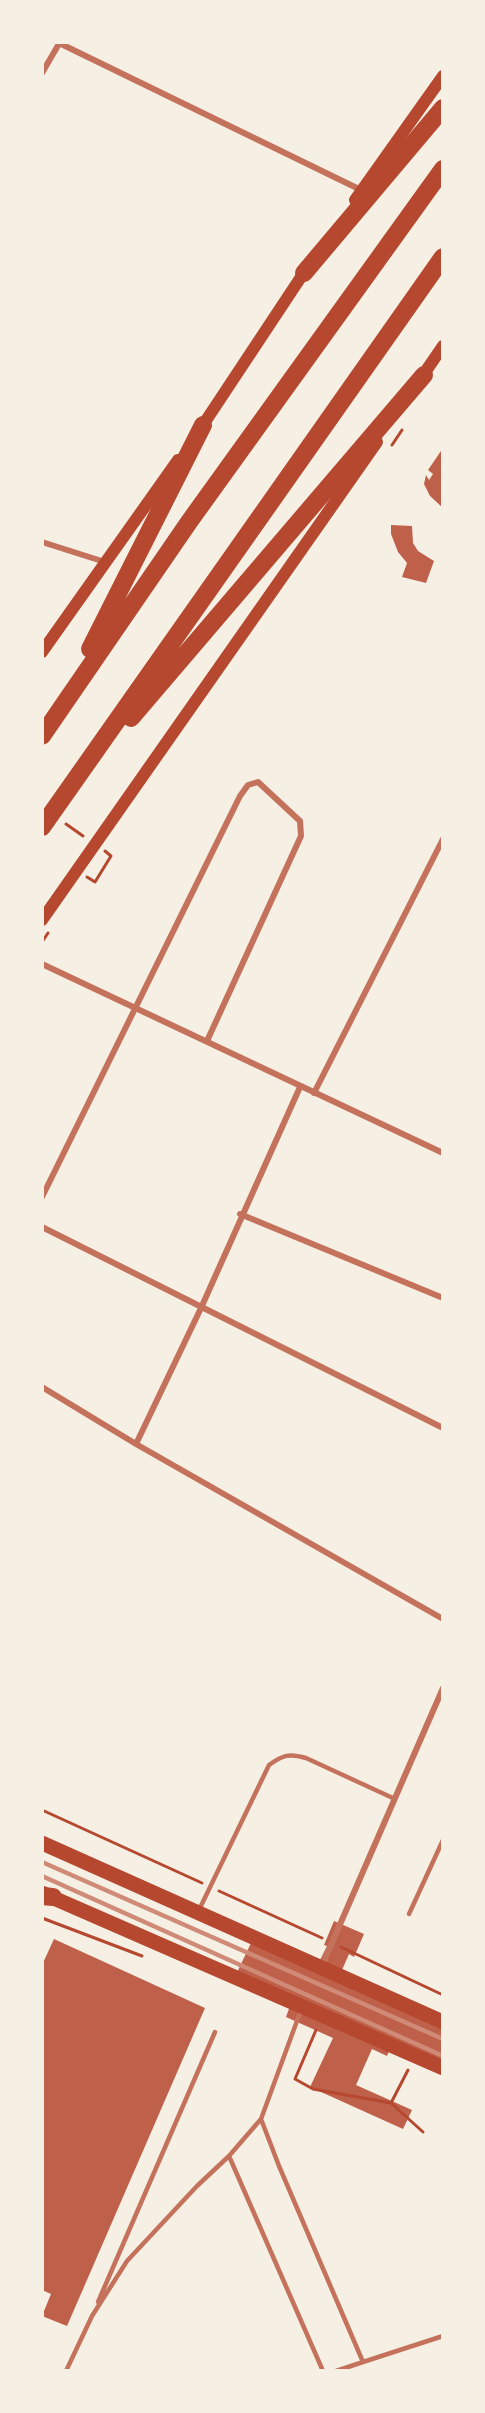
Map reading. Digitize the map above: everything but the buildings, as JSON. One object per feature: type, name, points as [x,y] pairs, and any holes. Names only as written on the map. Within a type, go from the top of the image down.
[{"type":"highway","points":[[304,273],[443,108]]},
{"type":"highway","points":[[42,735],[189,522],[443,169]]},
{"type":"highway","points":[[59,812],[443,258]]},
{"type":"highway","points":[[42,827],[59,812],[424,375]]},
{"type":"highway","points":[[59,710],[203,425]]},
{"type":"main road","points":[[42,652],[203,425],[304,273],[443,76]]},
{"type":"main road","points":[[42,920],[443,346]]},
{"type":"main road","points":[[42,1843],[443,2022]]},
{"type":"main road","points":[[46,1895],[443,2068]]},
{"type":"street","points":[[42,73],[60,42],[362,191]]},
{"type":"street","points":[[42,542],[105,562]]},
{"type":"street","points":[[42,1197],[240,796],[248,785],[261,783],[300,820],[301,836],[207,1041]]},
{"type":"street","points":[[315,1093],[443,839]]},
{"type":"street","points":[[42,964],[443,1154]]},
{"type":"street","points":[[136,1444],[201,1308],[240,1214],[300,1087]]},
{"type":"street","points":[[240,1214],[443,1298]]},
{"type":"street","points":[[42,1227],[443,1428]]},
{"type":"street","points":[[42,1387],[136,1444],[443,1619]]},
{"type":"street","points":[[321,1969],[443,1688]]},
{"type":"lane","points":[[197,1913],[268,1765],[283,1755],[292,1754],[306,1758],[395,1799]]},
{"type":"lane","points":[[409,1914],[443,1840]]},
{"type":"lane","points":[[92,2316],[127,2261],[197,2186],[229,2156],[261,2119],[302,2007]]},
{"type":"lane","points":[[66,2371],[92,2316],[214,2032]]},
{"type":"lane","points":[[261,2119],[363,2362]]},
{"type":"lane","points":[[229,2156],[324,2371]]},
{"type":"lane","points":[[336,2371],[443,2336]]},
{"type":"path","points":[[59,812],[85,838]]},
{"type":"path","points":[[87,877],[95,882],[111,856],[103,850]]},
{"type":"path","points":[[42,1810],[443,1995]]},
{"type":"path","points":[[317,2027],[295,2079],[313,2089],[391,2103],[423,2132]]},
{"type":"path","points":[[391,2103],[410,2067]]},
{"type":"railway","points":[[42,1862],[443,2039]]},
{"type":"railway","points":[[42,1876],[443,2056]]}]
